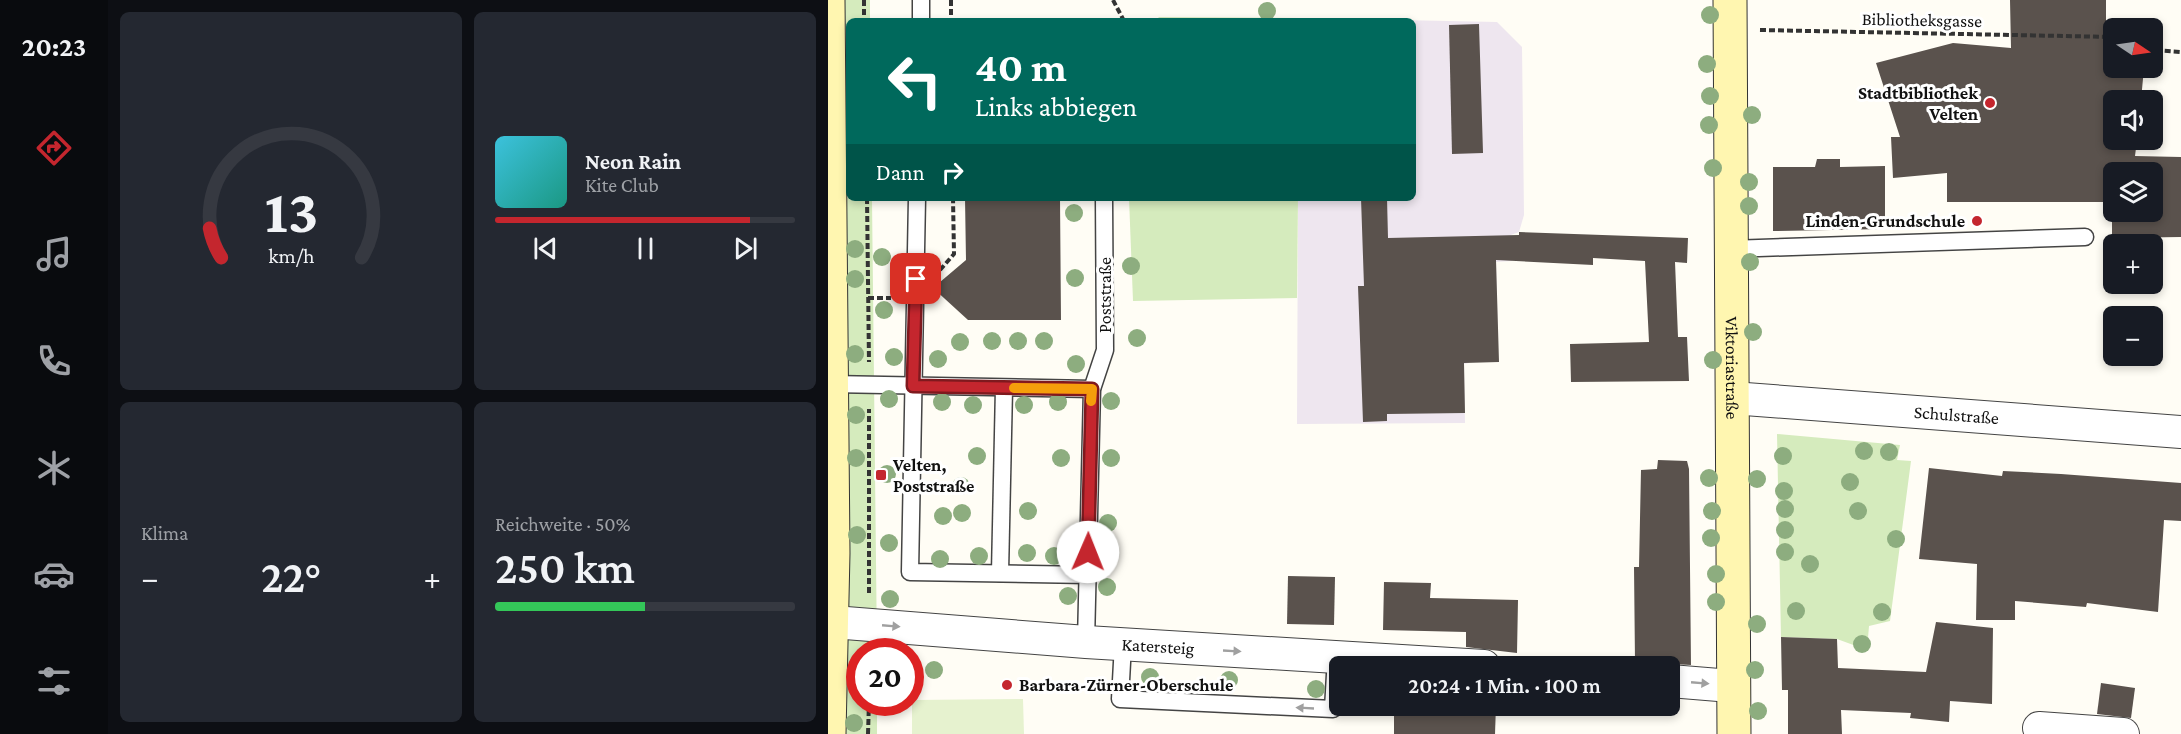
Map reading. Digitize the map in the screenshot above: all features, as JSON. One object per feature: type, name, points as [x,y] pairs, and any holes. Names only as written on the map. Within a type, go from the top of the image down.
[{"type":"street","points":[[828,0],[831,384],[829,734]]},
{"type":"street","name":"Viktoriastraße","points":[[1729,15],[1732,398],[1731,686],[1734,734]]},
{"type":"street","name":"Schulstraße","points":[[1732,398],[2181,432]]},
{"type":"street","name":"Katersteig","points":[[830,622],[1086,642],[1329,657]]},
{"type":"street","points":[[1680,682],[1731,686]]},
{"type":"street","points":[[2039,728],[2123,734]]},
{"type":"lane","points":[[921,0],[921,18]]},
{"type":"lane","points":[[917,201],[910,572],[1088,575]]},
{"type":"lane","name":"Poststraße","points":[[1086,642],[1092,389],[1106,350],[1104,201]]},
{"type":"lane","points":[[1730,249],[2085,237]]},
{"type":"lane","points":[[831,384],[1092,389]]},
{"type":"lane","points":[[1000,573],[1004,388]]},
{"type":"lane","points":[[1123,644],[1120,699],[1329,709]]},
{"type":"path","points":[[864,0],[864,18]]},
{"type":"path","points":[[951,0],[951,18]]},
{"type":"path","points":[[1113,0],[1122,18]]},
{"type":"path","name":"Bibliotheksgasse","points":[[1729,15],[2103,36]]},
{"type":"path","points":[[2163,50],[2181,51]]},
{"type":"path","points":[[867,201],[868,624]]},
{"type":"path","points":[[868,734],[869,716]]},
{"type":"shaded area","points":[[1416,20],[1497,22],[1522,47],[1524,215],[1519,232],[1511,235],[1512,261],[1496,262],[1498,341],[1469,342],[1469,363],[1464,364],[1465,423],[1297,424],[1298,201],[1416,201]]},
{"type":"green space","points":[[828,0],[870,0],[870,18],[846,18],[846,201],[872,201],[877,638],[846,638],[846,716],[877,716],[877,734],[828,734]]},
{"type":"green space","points":[[1159,17],[1301,18],[1158,18]]},
{"type":"green space","points":[[1129,201],[1298,201],[1297,298],[1133,301]]},
{"type":"green space","points":[[1777,434],[1900,445],[1897,460],[1911,461],[1890,621],[1869,626],[1867,650],[1837,639],[1781,637]]},
{"type":"green space","points":[[1023,699],[1024,734],[912,734],[912,716],[924,716],[924,700]]},
{"type":"building","points":[[2010,0],[2106,0],[2106,18],[2103,18],[2103,78],[2143,78],[2142,90],[2103,90],[2103,150],[2136,150],[2135,156],[2181,157],[2181,237],[2163,237],[2163,234],[2112,234],[2112,222],[2163,222],[2163,162],[2103,162],[2103,202],[1947,202],[1947,173],[1893,178],[1891,137],[1900,137],[1876,63],[1953,43],[2011,48]]},
{"type":"building","points":[[1479,24],[1483,153],[1452,154],[1449,25]]},
{"type":"building","points":[[1817,159],[1840,159],[1840,167],[1885,166],[1885,229],[1773,231],[1773,167],[1815,167]]},
{"type":"building","points":[[965,201],[1060,201],[1061,320],[968,320],[933,288],[966,260]]},
{"type":"building","points":[[1361,201],[1387,201],[1388,238],[1519,235],[1519,232],[1688,238],[1687,263],[1675,262],[1678,337],[1687,337],[1689,381],[1571,382],[1570,344],[1649,342],[1645,261],[1593,258],[1593,265],[1496,260],[1499,362],[1464,363],[1465,413],[1387,414],[1387,421],[1363,422],[1358,286],[1364,286]]},
{"type":"building","points":[[1658,460],[1687,461],[1689,469],[1691,665],[1680,664],[1680,656],[1635,656],[1634,567],[1639,567],[1641,470],[1657,469]]},
{"type":"building","points":[[1929,468],[2002,476],[2003,471],[2181,483],[2181,521],[2164,520],[2158,612],[2087,603],[2086,607],[2015,601],[2015,620],[1976,620],[1977,564],[1919,559]]},
{"type":"building","points":[[1288,576],[1335,577],[1334,625],[1287,624]]},
{"type":"building","points":[[1384,582],[1431,583],[1430,598],[1518,600],[1517,653],[1466,647],[1466,632],[1383,630]]},
{"type":"building","points":[[1936,622],[1993,628],[1992,704],[1950,701],[1949,722],[1910,718],[1911,713],[1841,710],[1842,734],[1788,734],[1788,690],[1782,690],[1781,637],[1837,639],[1838,668],[1926,672]]},
{"type":"building","points":[[2101,683],[2135,688],[2131,718],[2097,714]]},
{"type":"building","points":[[1394,716],[1496,716],[1495,734],[1394,734]]},
{"type":"slow traffic","points":[[1014,388],[1092,389],[1091,401]]},
{"type":"place","name":"Stadtbibliothek Velten","points":[[1990,103]]},
{"type":"place","name":"Linden-Grundschule","points":[[1977,221]]},
{"type":"place","name":"Velten, Poststraße","points":[[881,475]]},
{"type":"place","name":"Barbara-Zürner-Oberschule","points":[[1007,685]]},
{"type":"route","points":[[916,279],[913,386],[1092,389],[1088,552]]}]
